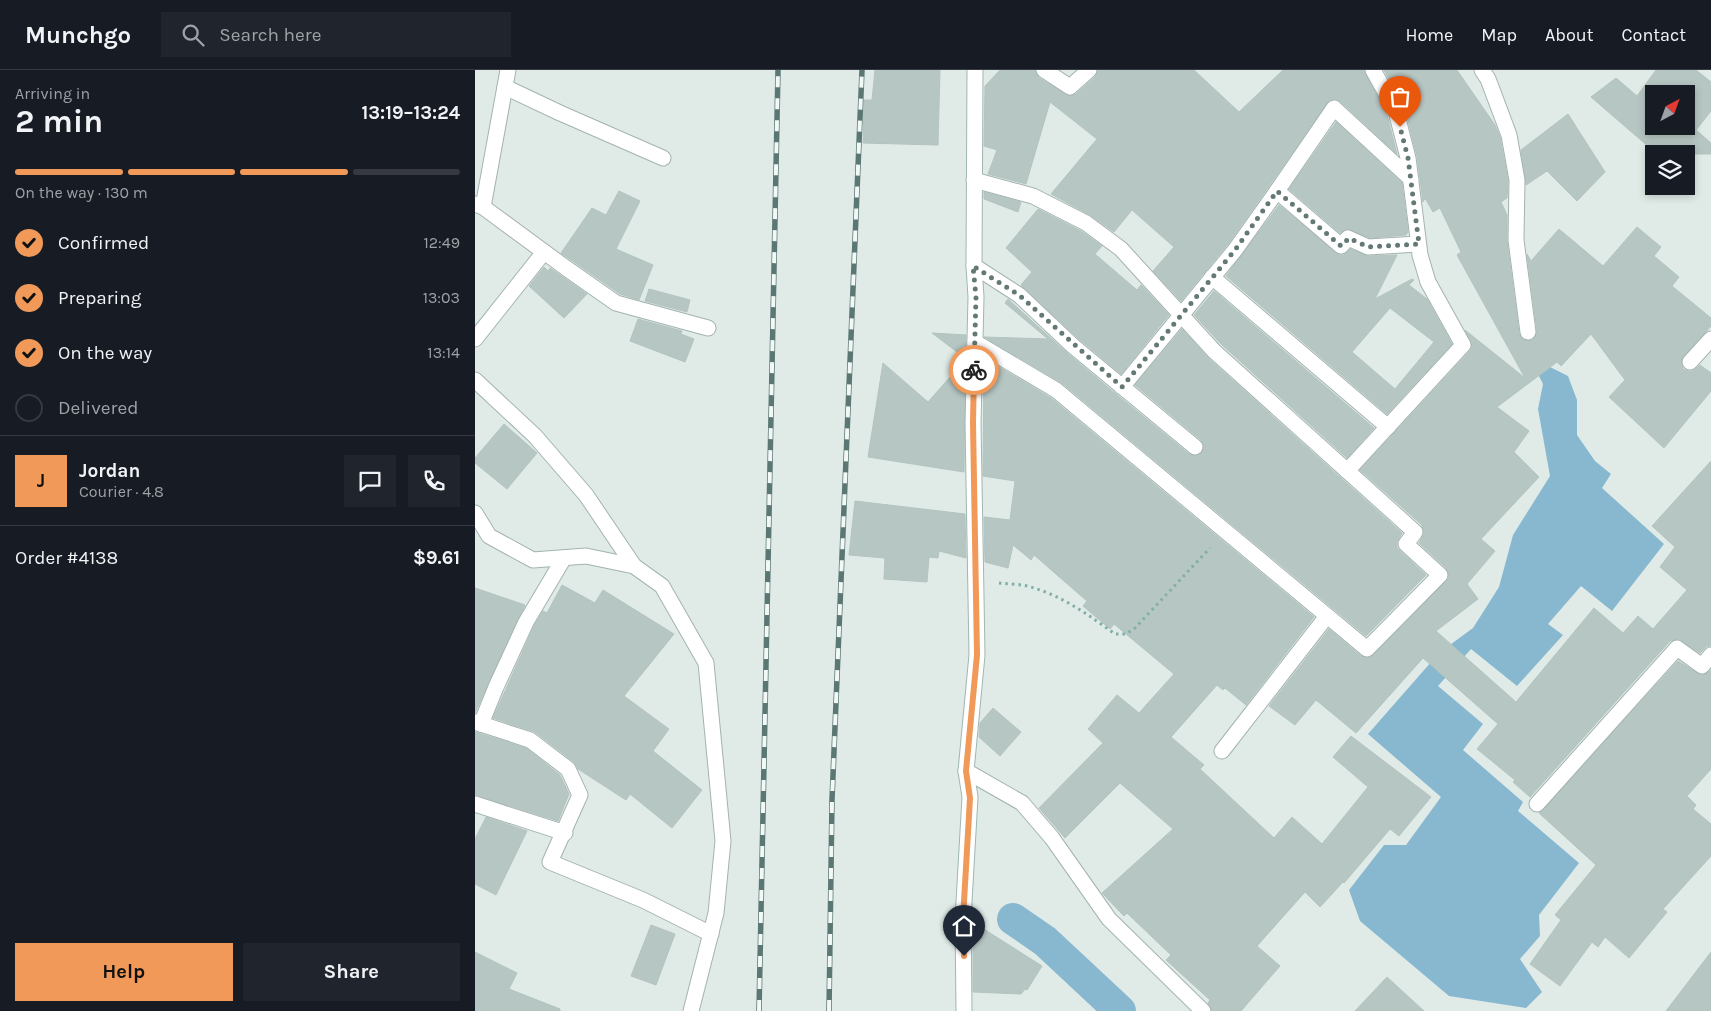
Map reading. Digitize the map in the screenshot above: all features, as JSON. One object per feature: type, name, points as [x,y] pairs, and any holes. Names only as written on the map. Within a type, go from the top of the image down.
[{"type":"street","points":[[508,70],[479,205],[616,303],[708,328]]},
{"type":"street","points":[[964,1011],[963,919],[970,798],[966,771],[977,655],[973,423],[976,297],[973,266],[975,70]]},
{"type":"street","points":[[1043,70],[1070,87],[1089,70]]},
{"type":"street","points":[[1347,471],[1463,345],[1428,282],[1419,244],[1408,158],[1396,111],[1373,70]]},
{"type":"street","points":[[1482,70],[1489,79],[1509,135],[1517,180],[1516,240],[1528,332]]},
{"type":"street","points":[[505,87],[663,158]]},
{"type":"street","points":[[1122,387],[1235,250],[1334,108],[1411,180]]},
{"type":"street","points":[[974,180],[1033,196],[1086,223],[1121,250],[1214,351],[1415,532],[1406,544],[1440,575],[1408,605],[1367,649],[1225,533],[1056,390],[975,342]]},
{"type":"street","points":[[1277,191],[1341,246],[1349,238],[1368,247],[1419,244]]},
{"type":"street","points":[[475,339],[544,252]]},
{"type":"street","points":[[973,266],[1019,295],[1122,387],[1195,447]]},
{"type":"street","points":[[1212,278],[1388,427]]},
{"type":"street","points":[[1690,362],[1711,339]]},
{"type":"street","points":[[475,380],[535,436],[586,495],[634,566],[662,586],[706,664],[723,841],[716,913],[691,1011]]},
{"type":"street","points":[[475,514],[489,536],[533,560],[586,556],[634,566]]},
{"type":"street","points":[[564,558],[526,622],[478,724],[530,740],[568,769],[580,795],[565,833],[550,862],[643,900],[711,934]]},
{"type":"street","points":[[1223,751],[1327,616]]},
{"type":"street","points":[[1537,804],[1677,648],[1702,666],[1711,655]]},
{"type":"street","points":[[966,771],[1022,803],[1052,838],[1109,919],[1203,1011]]},
{"type":"street","points":[[475,804],[565,833]]},
{"type":"path","points":[[976,580],[1031,587],[1051,594],[1089,615],[1115,634],[1126,634],[1135,628],[1225,533]]},
{"type":"water","points":[[1542,363],[1568,376],[1577,400],[1577,435],[1595,461],[1611,474],[1602,488],[1664,544],[1612,611],[1581,586],[1548,624],[1563,635],[1517,686],[1471,649],[1438,686],[1483,724],[1463,750],[1523,802],[1518,811],[1579,863],[1539,915],[1540,936],[1520,959],[1542,992],[1526,1008],[1449,996],[1360,921],[1349,890],[1384,845],[1406,845],[1441,797],[1368,734],[1439,653],[1473,628],[1499,587],[1513,535],[1550,476],[1538,409],[1543,384],[1535,368]]},
{"type":"building","points":[[875,70],[940,70],[938,145],[863,143],[864,100],[872,100]]},
{"type":"building","points":[[1000,70],[1035,70],[1039,78],[1070,96],[1076,94],[1095,77],[1098,70],[1194,70],[1239,112],[1283,70],[1364,70],[1387,115],[1397,154],[1340,101],[1330,100],[1228,244],[1181,301],[1153,271],[1174,247],[1132,210],[1114,232],[1090,215],[1051,194],[1097,139],[1050,102],[1026,184],[988,174],[997,150],[984,146],[985,86]]},
{"type":"building","points":[[1384,70],[1457,70],[1495,125],[1500,137],[1508,181],[1507,198],[1501,202],[1507,215],[1507,241],[1519,333],[1524,340],[1533,340],[1537,331],[1527,254],[1531,261],[1559,229],[1603,266],[1637,227],[1661,247],[1654,256],[1679,277],[1672,286],[1711,318],[1711,326],[1681,360],[1683,369],[1693,371],[1700,365],[1711,373],[1711,391],[1664,448],[1609,397],[1625,380],[1591,334],[1561,366],[1557,362],[1497,407],[1529,431],[1514,452],[1539,477],[1481,539],[1495,551],[1467,584],[1478,599],[1436,631],[1516,702],[1594,608],[1623,633],[1638,616],[1653,629],[1687,590],[1660,567],[1675,547],[1652,526],[1711,461],[1711,646],[1707,646],[1700,653],[1679,639],[1670,641],[1530,797],[1513,782],[1515,780],[1477,749],[1498,724],[1423,658],[1356,733],[1316,700],[1295,725],[1269,706],[1329,629],[1361,656],[1370,658],[1449,578],[1446,568],[1419,543],[1424,534],[1422,525],[1360,470],[1470,351],[1472,347],[1471,341],[1465,330],[1525,378],[1457,255],[1461,252],[1440,208],[1433,212],[1425,198],[1423,202],[1417,156],[1405,109]]},
{"type":"building","points":[[1656,70],[1696,70],[1711,82],[1711,111],[1696,130],[1711,143],[1711,154],[1695,154],[1695,145],[1647,145],[1591,97],[1616,78],[1637,96],[1645,85],[1645,135],[1695,135],[1695,85],[1645,85]]},
{"type":"building","points":[[1568,114],[1605,172],[1577,201],[1547,171],[1526,185],[1521,150]]},
{"type":"building","points":[[1336,122],[1402,183],[1408,232],[1406,235],[1370,238],[1347,229],[1340,233],[1289,189]]},
{"type":"building","points":[[619,191],[640,201],[616,249],[653,265],[639,300],[620,294],[561,253],[592,208],[606,215]]},
{"type":"building","points":[[984,192],[1021,202],[1018,212],[984,199]]},
{"type":"building","points":[[1279,205],[1339,255],[1344,255],[1350,249],[1368,256],[1397,255],[1375,299],[1412,279],[1414,280],[1409,285],[1427,299],[1452,344],[1387,414],[1226,276]],"holes":[[[1390,308],[1434,342],[1395,389],[1352,352]]]},
{"type":"building","points":[[1038,209],[1081,231],[1102,246],[1095,254],[1137,290],[1141,285],[1169,315],[1121,374],[1079,339],[1021,285],[1032,272],[1006,248]]},
{"type":"building","points":[[544,267],[548,271],[550,268],[587,294],[564,318],[529,286]]},
{"type":"building","points":[[649,289],[690,300],[687,312],[645,301]]},
{"type":"building","points":[[1214,291],[1374,428],[1347,458],[1221,344],[1194,315]]},
{"type":"building","points":[[1008,299],[1067,353],[1116,394],[1189,454],[1198,456],[1204,449],[1201,440],[1135,385],[1182,329],[1208,358],[1402,533],[1397,542],[1397,548],[1426,575],[1366,636],[1062,383],[984,337],[1048,339],[1005,303]]},
{"type":"building","points":[[638,319],[682,331],[681,334],[694,339],[685,362],[630,341]]},
{"type":"building","points":[[932,333],[966,335],[965,358]]},
{"type":"building","points":[[984,358],[1051,398],[1314,617],[1246,705],[1225,688],[1223,690],[1217,685],[1171,737],[1204,765],[1200,769],[1274,838],[1292,817],[1322,844],[1368,787],[1333,757],[1351,736],[1431,797],[1399,836],[1390,829],[1344,883],[1320,907],[1305,892],[1257,946],[1280,966],[1241,1011],[1212,1011],[1208,1003],[1210,1000],[1166,960],[1171,955],[1127,913],[1124,916],[1102,893],[1173,829],[1120,783],[1065,838],[1039,808],[1103,743],[1088,729],[1117,695],[1139,713],[1174,674],[1114,624],[1110,629],[1083,606],[1087,601],[1034,555],[1031,560],[1013,545],[1008,568],[985,562],[984,517],[1010,520],[1015,481],[983,476]]},
{"type":"building","points":[[965,360],[964,472],[868,457],[883,363],[928,402]]},
{"type":"building","points":[[504,424],[537,453],[507,489],[475,463],[475,458]]},
{"type":"building","points":[[855,501],[965,514],[966,558],[939,551],[938,558],[929,557],[927,582],[884,579],[885,558],[849,555]]},
{"type":"building","points":[[562,585],[595,603],[603,590],[674,634],[624,696],[669,729],[653,751],[702,790],[672,828],[630,794],[626,800],[578,769],[574,762],[535,732],[493,718],[534,626],[543,611],[547,613]]},
{"type":"building","points":[[475,588],[525,605],[475,713]]},
{"type":"building","points":[[1678,661],[1700,675],[1706,674],[1711,670],[1711,769],[1687,796],[1696,805],[1693,809],[1711,824],[1711,856],[1663,909],[1667,912],[1629,958],[1605,937],[1598,947],[1592,942],[1560,986],[1530,964],[1561,920],[1555,915],[1596,865],[1539,813]]},
{"type":"building","points":[[993,708],[1021,732],[1000,756],[979,737],[980,723]]},
{"type":"building","points":[[475,732],[526,748],[560,775],[569,794],[558,821],[475,795]]},
{"type":"building","points":[[486,817],[527,831],[496,895],[475,884],[475,839]]},
{"type":"building","points":[[651,925],[675,934],[656,985],[631,976]]},
{"type":"building","points":[[979,926],[1042,966],[1027,990],[1025,989],[1021,994],[973,992],[973,936]]},
{"type":"building","points":[[475,952],[517,973],[509,989],[560,1009],[560,1011],[475,1011]]},
{"type":"building","points":[[1711,952],[1711,1011],[1666,1011]]},
{"type":"building","points":[[1387,977],[1424,1011],[1355,1011]]},
{"type":"waterway","points":[[1013,919],[1045,941],[1120,1011]]},
{"type":"railway","points":[[759,1011],[778,70]]},
{"type":"railway","points":[[829,1011],[832,800],[862,70]]},
{"type":"way so far","points":[[974,370],[976,297],[973,266],[1019,295],[1073,346],[1122,387],[1235,250],[1277,191],[1341,246],[1349,238],[1368,247],[1419,244],[1408,158],[1400,127]]},
{"type":"route","points":[[964,956],[963,919],[970,798],[966,771],[977,655],[973,423],[974,370]]}]
